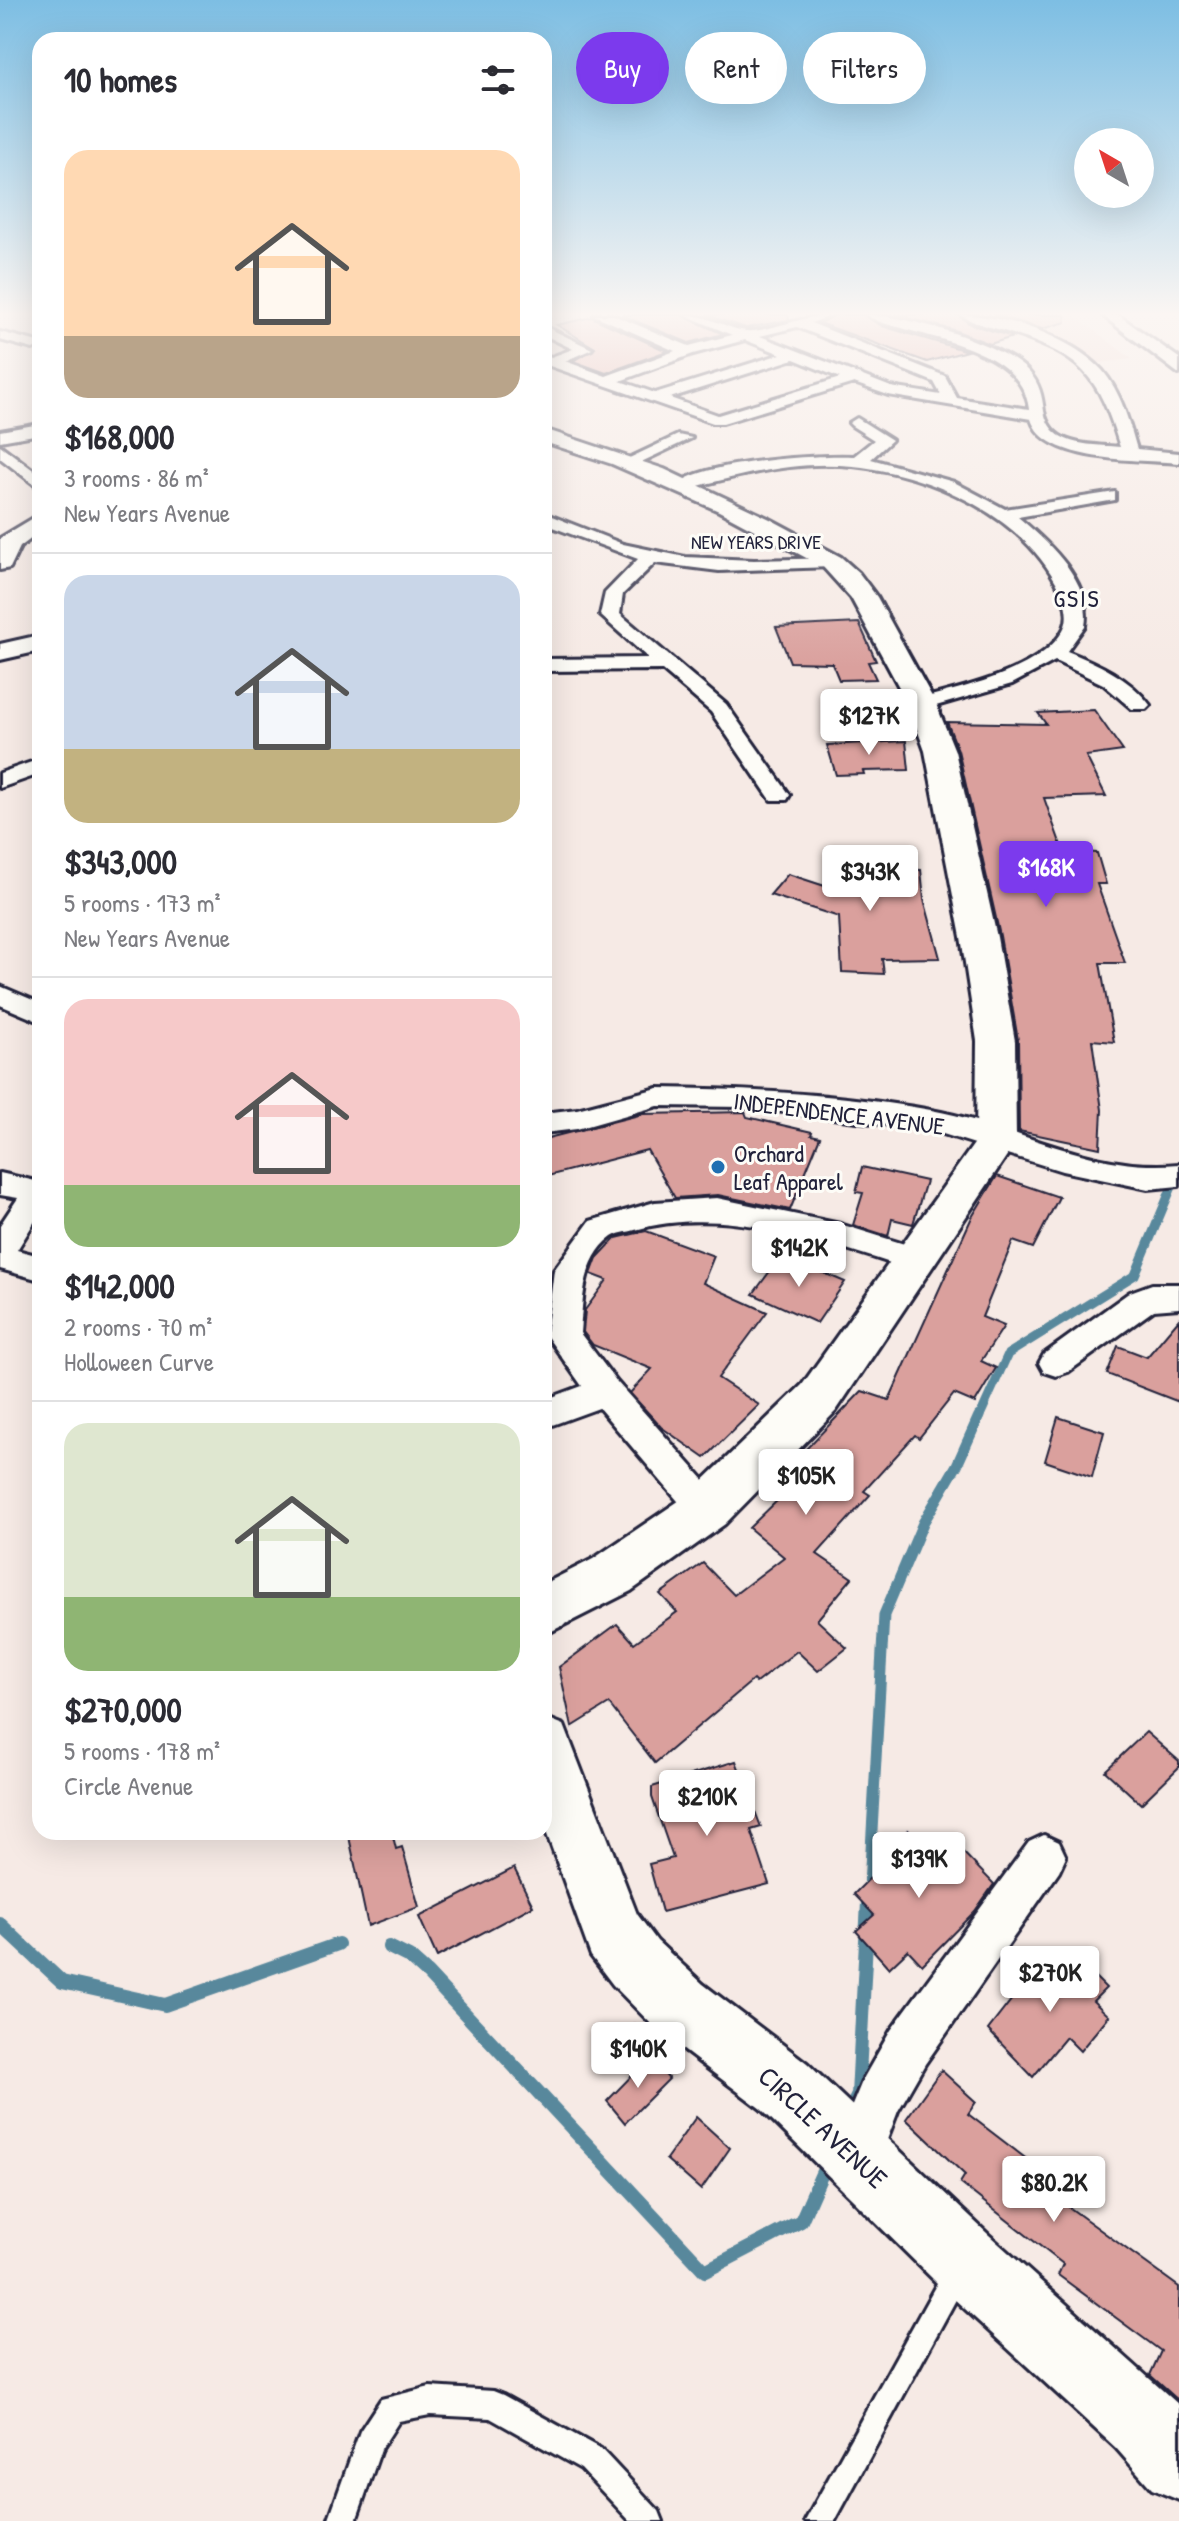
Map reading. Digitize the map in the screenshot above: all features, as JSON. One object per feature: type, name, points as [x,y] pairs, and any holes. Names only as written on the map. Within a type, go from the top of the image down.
[{"type":"street","points":[[857,462],[884,440],[872,433]]},
{"type":"street","points":[[1042,433],[1050,440],[1131,455],[1179,458]]},
{"type":"street","points":[[1123,433],[1131,455]]},
{"type":"street","points":[[552,437],[631,461],[686,484],[832,562],[850,578],[864,597],[922,704],[940,751],[996,1041],[996,1142],[819,1398],[707,1509],[612,1575],[552,1607]]},
{"type":"street","points":[[631,461],[684,438]]},
{"type":"street","points":[[13,456],[32,476]]},
{"type":"street","points":[[686,484],[757,465],[800,458],[857,462],[933,482],[1008,514],[1042,546],[1064,574],[1076,607],[1074,629],[1054,653],[996,682],[922,704]]},
{"type":"street","points":[[1008,514],[1109,496]]},
{"type":"street","name":"NEW YEARS DRIVE","points":[[552,521],[649,558],[707,567],[832,562]]},
{"type":"street","points":[[27,561],[0,563],[9,543],[32,527]]},
{"type":"street","points":[[649,558],[614,593],[610,615],[719,708],[779,795]]},
{"type":"street","points":[[0,652],[32,645]]},
{"type":"street","points":[[1054,653],[1097,669],[1119,684],[1139,705]]},
{"type":"street","points":[[552,665],[671,664]]},
{"type":"street","points":[[0,781],[32,769]]},
{"type":"street","points":[[0,994],[32,1010]]},
{"type":"street","name":"INDEPENDENCE AVENUE","points":[[552,1122],[577,1119],[658,1097],[744,1098],[932,1120],[1062,1161],[1148,1178],[1179,1175]]},
{"type":"street","points":[[0,1184],[32,1191]]},
{"type":"street","points":[[0,1250],[32,1201]]},
{"type":"street","points":[[707,1509],[605,1392],[563,1335],[570,1270],[601,1229],[655,1213],[717,1209],[840,1235],[916,1259]]},
{"type":"street","points":[[0,1257],[32,1266]]},
{"type":"street","points":[[1056,1363],[1142,1301],[1152,1296],[1179,1296]]},
{"type":"street","points":[[552,1411],[605,1392]]},
{"type":"street","name":"CIRCLE AVENUE","points":[[552,1766],[613,1934],[635,1963],[680,2007],[784,2086],[964,2260],[1143,2421],[1179,2462]]},
{"type":"street","points":[[849,2150],[908,2047],[1044,1857]]},
{"type":"lane","points":[[819,2521],[964,2260]]},
{"type":"lane","points":[[342,2521],[370,2441],[391,2409],[430,2401],[493,2405],[591,2459],[649,2521]]},
{"type":"building","points":[[859,623],[876,661],[868,662],[876,679],[839,680],[832,663],[790,662],[776,627]]},
{"type":"building","points":[[1094,710],[1123,751],[1086,756],[1106,796],[1044,798],[1063,851],[1097,853],[1106,884],[1097,884],[1125,963],[1100,963],[1114,1042],[1092,1040],[1102,1110],[1100,1148],[1019,1131],[1018,1040],[1000,936],[958,750],[947,722],[1046,724],[1038,713]]},
{"type":"building","points":[[906,741],[909,770],[863,771],[864,774],[836,775],[827,745]]},
{"type":"building","points":[[830,859],[866,861],[866,868],[921,870],[924,899],[940,958],[882,959],[884,974],[842,972],[839,917],[770,895],[788,874],[831,888]]},
{"type":"building","name":"Orchard Leaf Apparel","points":[[745,1112],[747,1117],[812,1132],[811,1135],[820,1137],[790,1210],[718,1195],[675,1198],[647,1150],[552,1175],[552,1137],[643,1114]]},
{"type":"building","points":[[862,1167],[926,1181],[913,1224],[892,1219],[888,1236],[853,1225],[863,1193],[856,1192]]},
{"type":"building","points":[[997,1176],[1059,1197],[1033,1248],[1013,1241],[982,1317],[1004,1326],[981,1361],[996,1368],[975,1403],[954,1394],[919,1438],[915,1435],[864,1491],[870,1495],[817,1554],[852,1578],[817,1620],[847,1648],[818,1671],[797,1651],[756,1683],[753,1680],[655,1763],[609,1704],[572,1727],[559,1667],[617,1624],[634,1643],[677,1612],[660,1594],[703,1563],[734,1595],[784,1557],[749,1528],[820,1459],[806,1449],[862,1391],[889,1400],[972,1217]]},
{"type":"building","points":[[646,1231],[714,1256],[703,1283],[767,1312],[718,1378],[759,1405],[705,1458],[661,1427],[630,1393],[652,1369],[593,1345],[583,1332],[585,1310],[607,1280],[591,1274],[597,1258],[616,1238]]},
{"type":"building","points":[[782,1255],[845,1282],[817,1323],[753,1294]]},
{"type":"building","points":[[1179,1319],[1179,1402],[1107,1374],[1118,1346],[1147,1357]]},
{"type":"building","points":[[1058,1417],[1104,1432],[1092,1477],[1045,1461]]},
{"type":"building","points":[[1146,1732],[1179,1761],[1179,1767],[1141,1804],[1105,1771]]},
{"type":"building","points":[[736,1761],[761,1827],[751,1830],[769,1884],[662,1912],[649,1864],[673,1858],[652,1797],[652,1787]]},
{"type":"building","points":[[908,1830],[938,1861],[955,1844],[994,1884],[975,1911],[922,1965],[908,1950],[889,1968],[856,1931],[874,1915],[854,1894],[889,1859],[884,1854]]},
{"type":"building","points":[[350,1840],[394,1840],[396,1849],[402,1847],[419,1907],[368,1926]]},
{"type":"building","points":[[514,1868],[533,1906],[437,1957],[419,1917]]},
{"type":"building","points":[[1046,1955],[1066,1975],[1079,1961],[1106,1988],[1093,2001],[1109,2016],[1080,2051],[1066,2037],[1033,2077],[988,2030]]},
{"type":"building","points":[[635,2024],[655,2045],[638,2063],[618,2043]]},
{"type":"building","points":[[650,2057],[669,2079],[625,2123],[607,2101]]},
{"type":"building","points":[[941,2070],[976,2102],[968,2114],[1054,2180],[1048,2192],[1179,2287],[1179,2401],[1150,2375],[1161,2351],[1058,2275],[1063,2264],[960,2183],[965,2175],[906,2119]]},
{"type":"building","points":[[696,2117],[730,2148],[701,2190],[666,2159]]},
{"type":"waterway","points":[[979,1418],[1008,1354],[1135,1275],[1179,1170]]},
{"type":"waterway","points":[[868,1904],[884,1615],[923,1523],[957,1465],[979,1416]]},
{"type":"waterway","points":[[854,2103],[858,2095],[868,1902]]},
{"type":"waterway","points":[[0,1924],[62,1982],[165,2005],[338,1944]]},
{"type":"waterway","points":[[389,1947],[409,1957],[428,1974],[705,2271],[801,2221],[828,2160]]},
{"type":"place","name":"Orchard Leaf Apparel","points":[[718,1167]]},
{"type":"district","name":"GSIS","points":[[1077,598]]}]
